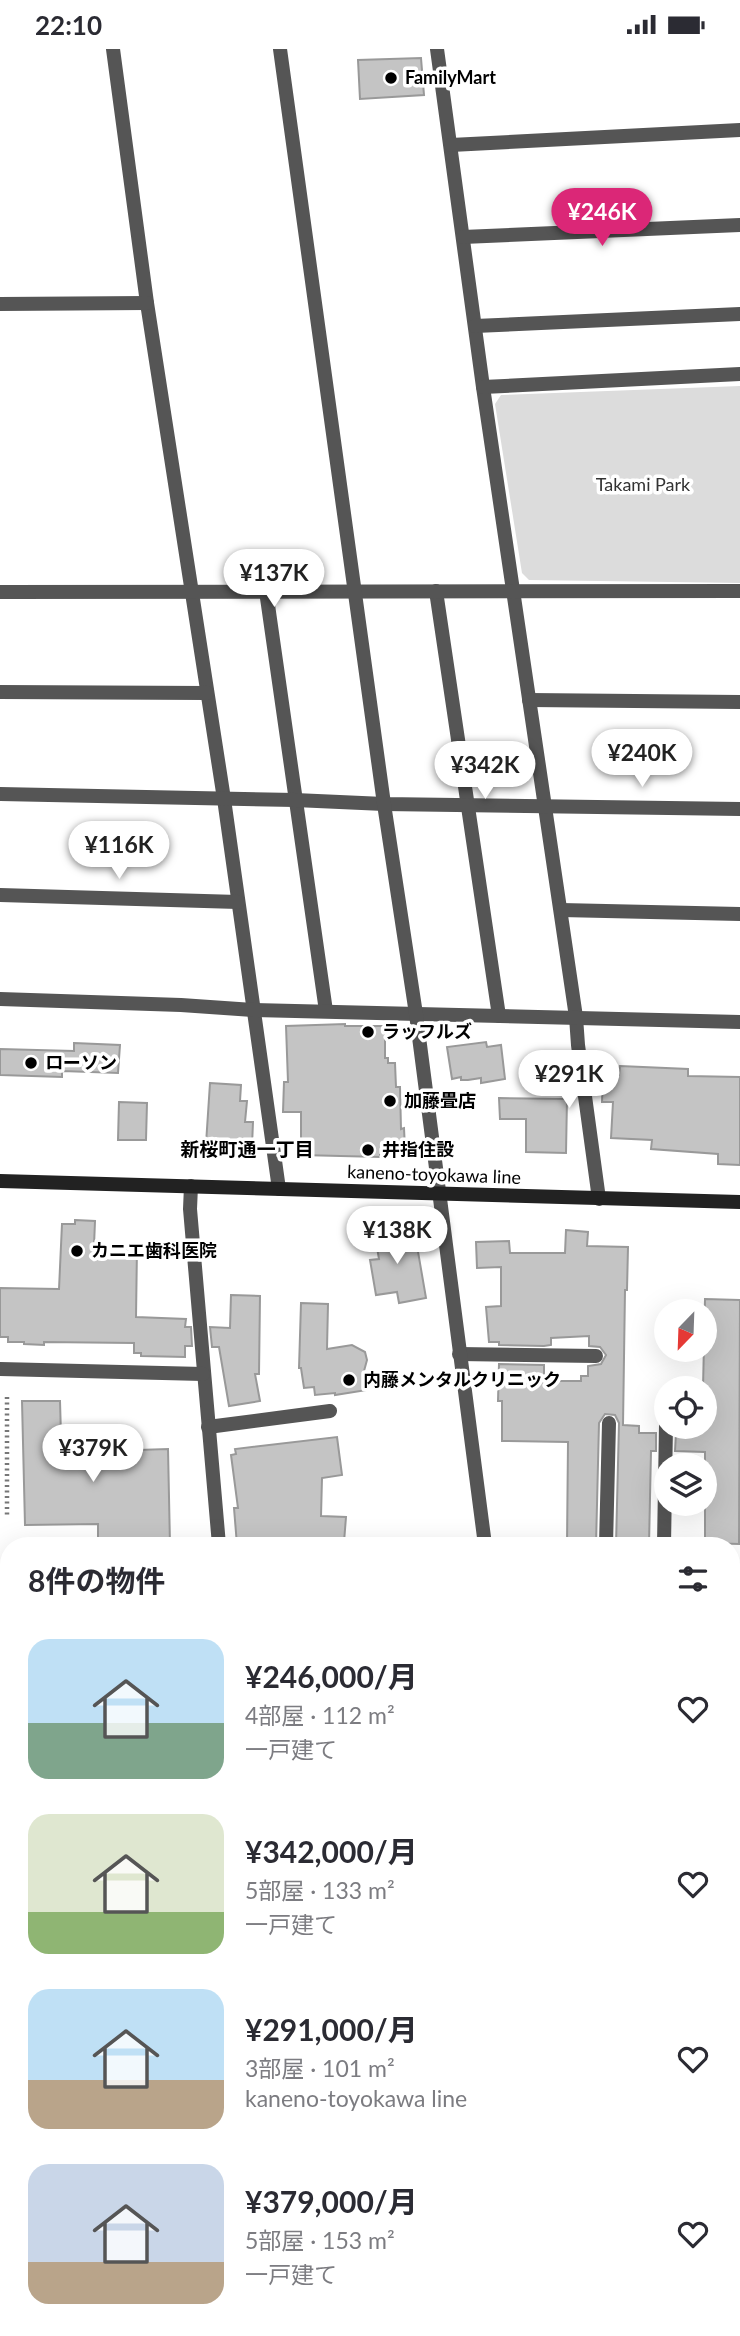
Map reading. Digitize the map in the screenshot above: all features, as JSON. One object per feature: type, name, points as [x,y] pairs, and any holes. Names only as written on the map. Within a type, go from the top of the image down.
[{"type":"main road","name":"kaneno-toyokawa line","points":[[0,1181],[740,1202]]},
{"type":"street","points":[[113,49],[147,303],[224,799],[279,1189]]},
{"type":"street","points":[[280,49],[384,804],[416,1014],[484,1537]]},
{"type":"street","points":[[437,49],[483,387],[561,909],[599,1199]]},
{"type":"street","points":[[451,145],[740,130]]},
{"type":"street","points":[[463,237],[740,225]]},
{"type":"street","points":[[0,304],[147,303]]},
{"type":"street","points":[[475,326],[740,314]]},
{"type":"street","points":[[483,387],[740,374]]},
{"type":"street","points":[[266,591],[326,1011]]},
{"type":"street","points":[[436,591],[499,1016]]},
{"type":"street","points":[[0,592],[740,591]]},
{"type":"street","points":[[0,692],[206,693]]},
{"type":"street","points":[[529,701],[740,702]]},
{"type":"street","points":[[0,794],[384,804],[740,809]]},
{"type":"street","points":[[0,895],[238,902]]},
{"type":"street","points":[[561,909],[740,914]]},
{"type":"street","points":[[0,999],[253,1010],[740,1022]]},
{"type":"street","points":[[191,1186],[190,1209],[218,1537]]},
{"type":"street","points":[[460,1354],[596,1356]]},
{"type":"street","points":[[0,1369],[204,1374]]},
{"type":"street","points":[[208,1427],[330,1411]]},
{"type":"street","points":[[606,1537],[609,1423]]},
{"type":"street","points":[[663,1537],[666,1439]]},
{"type":"path","points":[[6,1397],[7,1518]]},
{"type":"green space","name":"Takami Park","points":[[740,386],[740,583],[529,580],[522,573],[495,404],[501,395]]},
{"type":"building","name":"FamilyMart","points":[[421,58],[424,95],[360,99],[358,60]]},
{"type":"building","points":[[286,1026],[385,1026],[385,1058],[388,1058],[388,1063],[395,1063],[396,1087],[400,1087],[401,1129],[404,1128],[405,1149],[402,1149],[402,1155],[301,1155],[301,1112],[283,1112],[284,1082],[288,1082]]},
{"type":"building","points":[[486,1042],[487,1047],[501,1045],[505,1079],[481,1083],[481,1078],[452,1079],[447,1047]]},
{"type":"building","points":[[74,1043],[120,1045],[118,1073],[62,1071],[62,1077],[0,1075],[0,1049],[74,1051]]},
{"type":"building","points":[[620,1066],[688,1069],[688,1076],[740,1077],[740,1165],[718,1164],[718,1154],[651,1149],[652,1140],[611,1138],[613,1102],[602,1102],[603,1074],[619,1075]]},
{"type":"building","points":[[210,1083],[241,1085],[240,1101],[247,1101],[245,1122],[253,1122],[252,1146],[206,1144]]},
{"type":"building","points":[[499,1098],[567,1099],[566,1153],[526,1152],[526,1119],[500,1119]]},
{"type":"building","points":[[119,1102],[147,1103],[146,1140],[118,1140]]},
{"type":"building","points":[[75,1220],[95,1221],[94,1246],[137,1247],[136,1317],[186,1319],[185,1327],[191,1327],[192,1346],[185,1346],[185,1357],[141,1356],[141,1353],[134,1353],[134,1343],[44,1342],[44,1345],[8,1342],[8,1337],[0,1337],[0,1288],[59,1289],[62,1224],[75,1224]]},
{"type":"building","points":[[398,1225],[401,1242],[416,1240],[426,1298],[399,1303],[397,1292],[376,1295],[370,1260],[379,1259],[374,1230]]},
{"type":"building","points":[[566,1230],[588,1232],[587,1246],[628,1247],[623,1425],[639,1426],[639,1433],[654,1433],[656,1439],[656,1451],[651,1451],[649,1537],[616,1537],[619,1423],[615,1415],[605,1414],[599,1423],[596,1537],[567,1537],[568,1442],[502,1441],[502,1401],[498,1401],[499,1364],[544,1365],[544,1381],[581,1381],[581,1376],[588,1376],[588,1366],[601,1364],[606,1355],[600,1347],[589,1346],[589,1336],[551,1338],[551,1345],[544,1346],[499,1345],[499,1342],[489,1342],[486,1307],[501,1306],[501,1267],[477,1268],[476,1242],[509,1241],[510,1253],[565,1253]]},
{"type":"building","points":[[231,1295],[260,1296],[259,1374],[255,1374],[260,1401],[229,1406],[219,1347],[212,1347],[210,1327],[230,1328]]},
{"type":"building","points":[[718,1299],[740,1300],[739,1537],[705,1537],[705,1516],[717,1516],[717,1453],[675,1451],[676,1439],[717,1439],[717,1376],[703,1376],[704,1362],[718,1361]]},
{"type":"building","points":[[301,1303],[328,1304],[327,1349],[352,1345],[365,1352],[367,1390],[315,1395],[314,1387],[304,1388],[299,1368]]},
{"type":"building","points":[[22,1401],[60,1401],[61,1435],[75,1435],[75,1452],[168,1449],[170,1537],[98,1537],[98,1524],[25,1525]]},
{"type":"building","points":[[337,1437],[342,1475],[322,1478],[321,1516],[346,1517],[344,1537],[236,1537],[234,1508],[238,1508],[231,1455],[236,1454],[235,1449]]},
{"type":"place","name":"FamilyMart","points":[[391,78]]},
{"type":"place","name":"ラッフルズ","points":[[368,1032]]},
{"type":"place","name":"ローソン","points":[[31,1063]]},
{"type":"place","name":"加藤畳店","points":[[390,1101]]},
{"type":"place","name":"井指住設","points":[[368,1150]]},
{"type":"place","name":"カニエ歯科医院","points":[[77,1251]]},
{"type":"place","name":"内藤メンタルクリニック","points":[[349,1380]]},
{"type":"district","name":"新桜町通一丁目","points":[[247,1149]]}]
